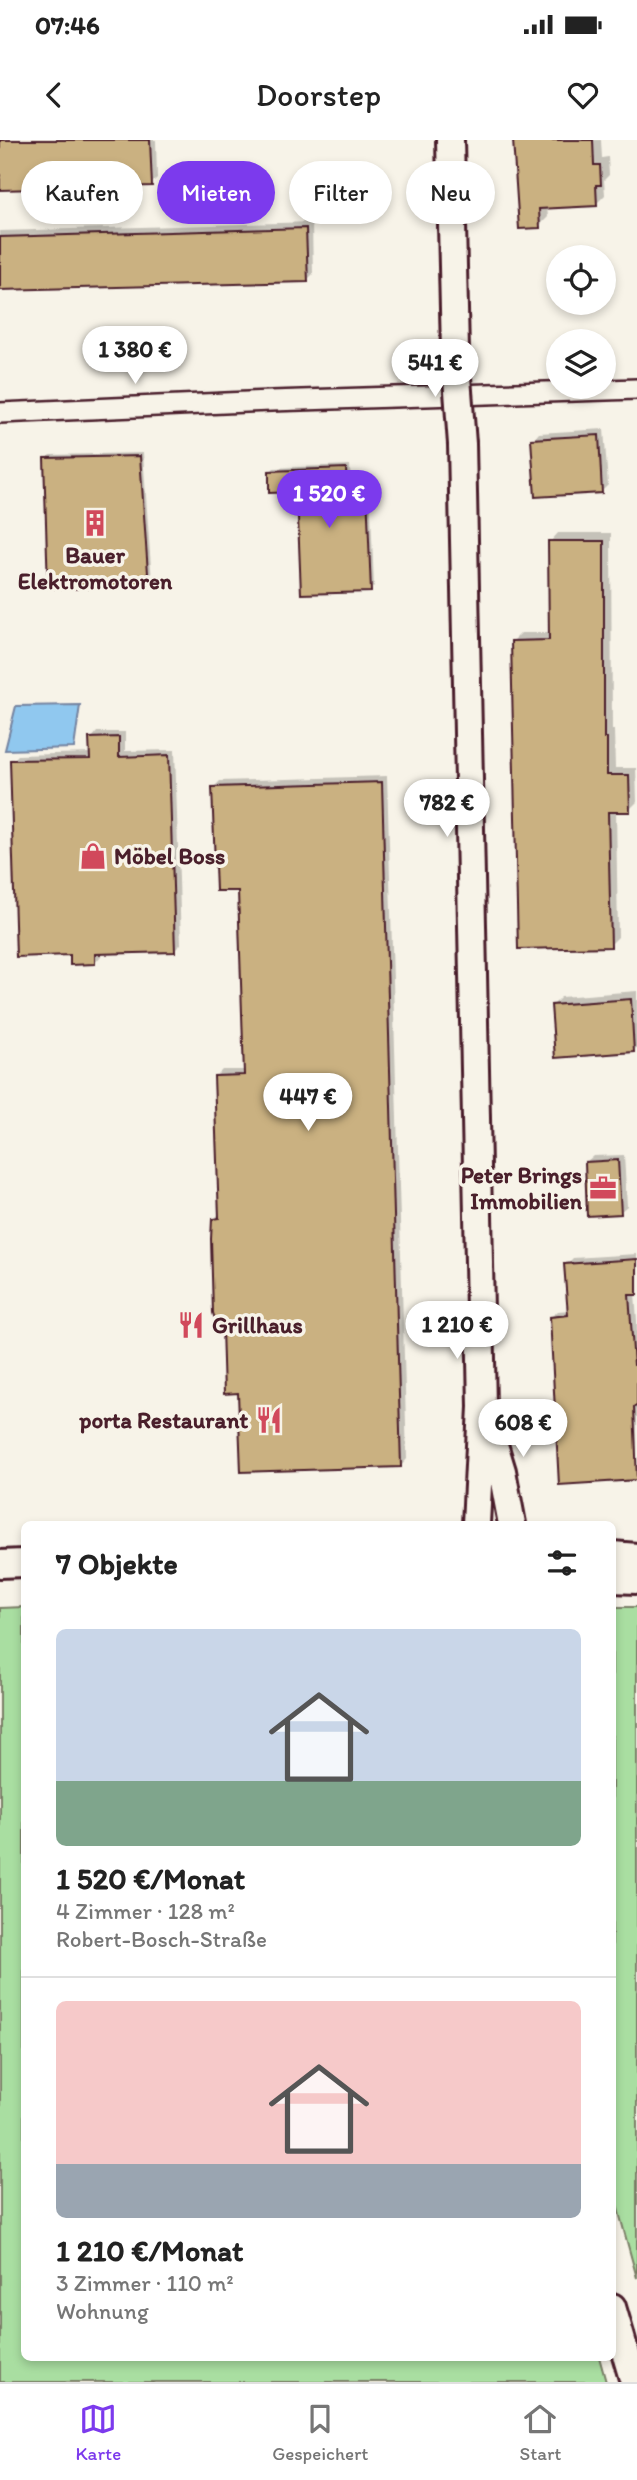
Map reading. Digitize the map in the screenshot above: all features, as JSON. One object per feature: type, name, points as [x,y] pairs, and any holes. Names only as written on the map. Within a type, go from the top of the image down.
[{"type":"main road","points":[[450,140],[455,351],[462,444],[482,1406],[476,1521]]},
{"type":"main road","points":[[482,1406],[502,1471],[511,1521]]},
{"type":"main road","points":[[616,1555],[637,1557]]},
{"type":"main road","points":[[0,1564],[21,1563]]},
{"type":"main road","points":[[616,1579],[637,1580]]},
{"type":"main road","points":[[616,2320],[634,2382]]},
{"type":"street","points":[[0,412],[637,389]]},
{"type":"green space","points":[[21,1607],[21,2361],[600,2361],[606,2382],[0,2382],[0,1608]]},
{"type":"green space","points":[[616,1607],[637,1607],[637,2278],[616,2202]]},
{"type":"water","points":[[80,705],[74,748],[5,750],[16,706]]},
{"type":"building","points":[[0,140],[150,140],[152,186],[143,186],[143,161],[21,161],[21,189],[0,190]]},
{"type":"building","points":[[513,140],[593,140],[594,165],[600,165],[601,185],[596,185],[597,206],[539,209],[540,228],[519,229]]},
{"type":"building","points":[[306,228],[308,282],[0,290],[0,237]]},
{"type":"building","points":[[599,435],[602,493],[535,497],[531,439]]},
{"type":"building","name":"Bauer Elektromotoren","points":[[140,456],[149,588],[48,589],[44,458]]},
{"type":"building","points":[[346,468],[347,491],[367,490],[371,592],[301,594],[297,492],[269,493],[269,471]]},
{"type":"building","points":[[548,541],[604,541],[604,738],[607,738],[607,775],[629,775],[630,812],[608,812],[611,947],[518,949],[511,641],[549,640]]},
{"type":"building","name":"Möbel Boss","points":[[119,737],[119,757],[169,755],[175,952],[95,954],[95,964],[70,965],[70,955],[16,957],[10,760],[90,759],[89,738]]},
{"type":"building","points":[[382,782],[401,1467],[241,1472],[238,1393],[224,1394],[222,1328],[218,1328],[213,1313],[211,1239],[212,1219],[219,1218],[214,1076],[244,1075],[238,891],[216,891],[212,787]]},
{"type":"building","points":[[631,999],[634,1052],[555,1058],[551,1005]]},
{"type":"building","name":"Peter Brings Immobilien","points":[[618,1160],[621,1214],[587,1216],[585,1162]]},
{"type":"building","points":[[637,1259],[637,1295],[629,1295],[634,1365],[637,1365],[637,1406],[634,1407],[637,1480],[559,1485],[550,1317],[568,1315],[564,1264]]},
{"type":"place","name":"Bauer Elektromotoren","points":[[95,523]]},
{"type":"place","name":"Möbel Boss","points":[[93,856]]},
{"type":"place","name":"Peter Brings Immobilien","points":[[603,1188]]},
{"type":"place","name":"Grillhaus","points":[[191,1325]]},
{"type":"place","name":"porta Restaurant","points":[[269,1420]]}]
